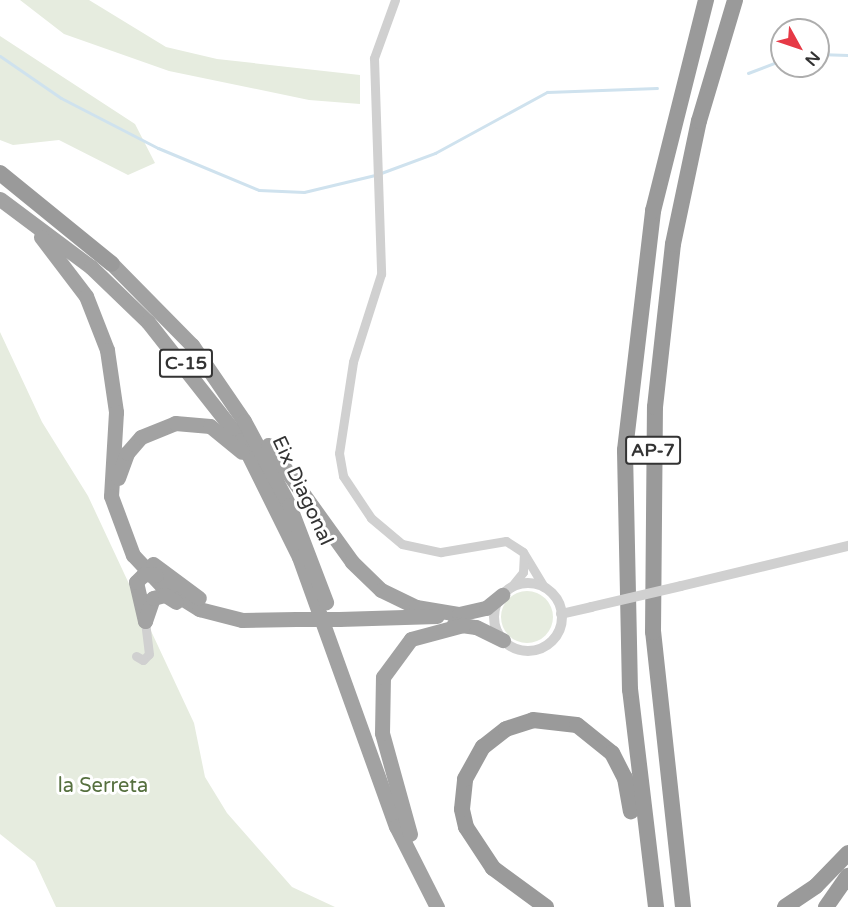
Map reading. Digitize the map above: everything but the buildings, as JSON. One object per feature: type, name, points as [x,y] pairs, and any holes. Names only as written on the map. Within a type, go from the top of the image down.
[{"type":"highway","name":"AP-7","points":[[656,907],[630,690],[625,450],[653,211],[706,0]]},
{"type":"highway","name":"AP-7","points":[[683,907],[653,632],[655,406],[673,244],[699,121],[735,0]]},
{"type":"highway","name":"Eix Diagonal","points":[[0,173],[112,264],[192,345],[258,443],[289,505],[370,742],[410,834],[446,907]]},
{"type":"highway","name":"Eix Diagonal","points":[[0,200],[91,267],[183,360],[229,420],[277,508],[396,826],[437,907]]},
{"type":"highway","points":[[0,200],[65,264],[102,333],[115,391],[111,487],[135,590],[146,621]]},
{"type":"highway","points":[[192,345],[361,572],[404,603],[461,619],[503,640]]},
{"type":"highway","points":[[214,610],[159,570],[130,532],[117,489],[127,453],[141,437],[166,424],[210,426],[238,447],[277,508]]},
{"type":"highway","points":[[121,533],[149,573],[187,597],[214,610]]},
{"type":"highway","points":[[135,590],[138,579],[149,573]]},
{"type":"highway","points":[[410,834],[382,733],[383,677],[411,639],[486,608],[506,591]]},
{"type":"highway","points":[[146,621],[147,604],[161,595],[214,610],[296,619],[461,619]]},
{"type":"highway","points":[[546,907],[507,881],[481,854],[462,809],[465,779],[483,747],[506,729],[549,719],[589,731],[619,765],[628,792],[646,907]]},
{"type":"highway","points":[[785,907],[816,886],[848,852]]},
{"type":"highway","points":[[826,907],[848,876]]},
{"type":"street","points":[[395,0],[374,58],[381,274],[353,362],[339,453],[343,476],[371,518],[402,544],[441,552],[503,541],[523,552],[561,614],[555,636],[542,647],[524,650],[503,640],[494,612],[506,591],[523,572],[523,552]]},
{"type":"street","points":[[561,614],[848,546]]},
{"type":"street","points":[[506,591],[544,587]]},
{"type":"street","points":[[136,656],[142,660],[149,654],[146,621]]},
{"type":"green space","points":[[20,0],[89,0],[166,47],[217,59],[360,75],[360,104],[309,100],[169,71],[64,34]]},
{"type":"green space","points":[[0,36],[135,124],[155,163],[128,175],[59,140],[13,145],[0,140]]},
{"type":"green space","name":"la Serreta","points":[[0,332],[42,422],[88,496],[194,723],[205,777],[227,813],[292,887],[335,907],[56,907],[35,862],[0,834]]},
{"type":"green space","points":[[527,591],[537,593],[545,599],[551,607],[553,617],[551,627],[545,635],[537,641],[527,643],[517,641],[509,635],[503,627],[501,617],[503,607],[509,599],[517,593]]},
{"type":"waterway","points":[[830,54],[848,55]]},
{"type":"waterway","points":[[0,56],[61,98],[158,148],[259,190],[304,192],[375,175]]},
{"type":"waterway","points":[[748,73],[770,65]]},
{"type":"waterway","points":[[381,173],[435,153],[547,92],[657,88]]}]
